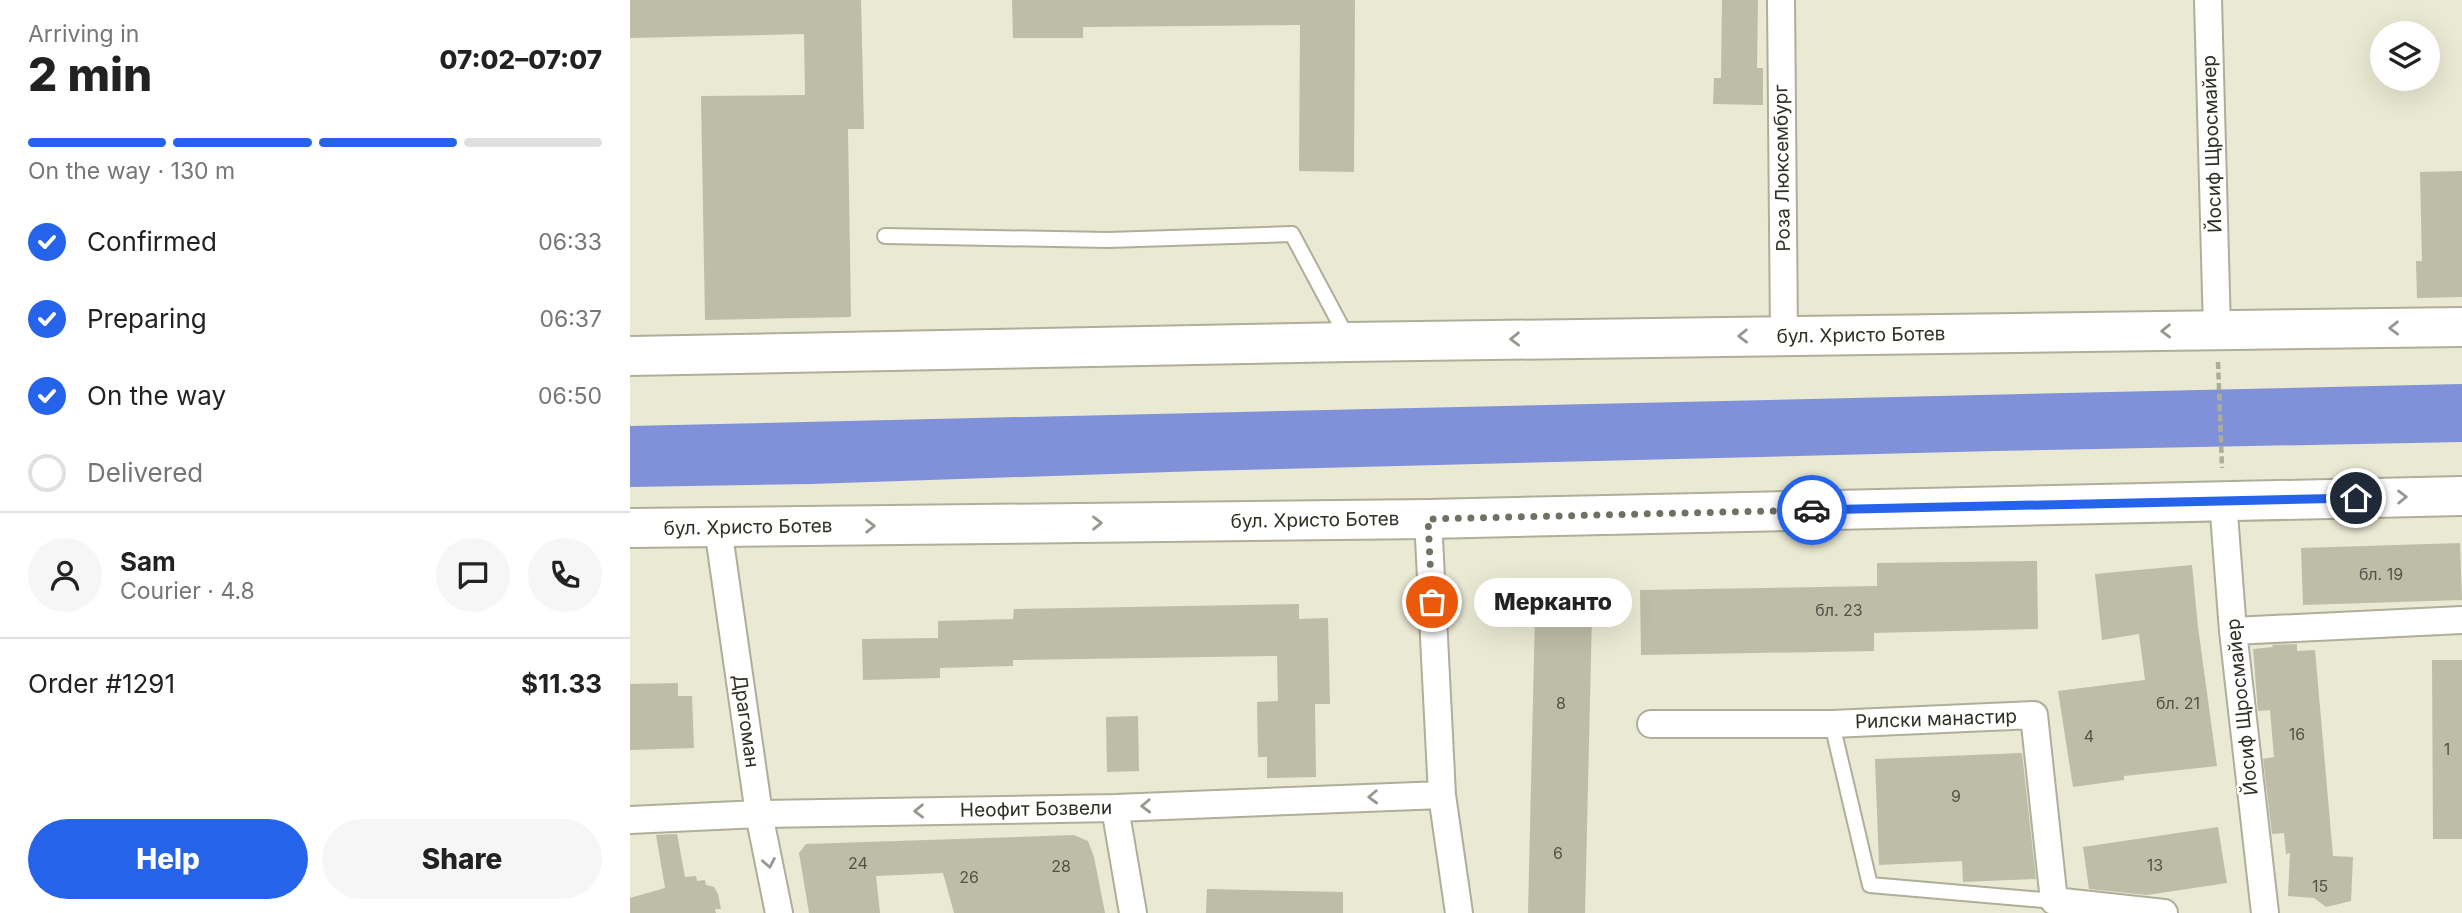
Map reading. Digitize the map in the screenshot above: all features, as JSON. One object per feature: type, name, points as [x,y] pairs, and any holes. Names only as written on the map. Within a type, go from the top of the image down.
[{"type":"main road","name":"бул. Христо Ботев","points":[[630,356],[1349,342],[2462,327]]},
{"type":"main road","name":"бул. Христо Ботев","points":[[630,528],[1428,519],[2462,496]]},
{"type":"street","name":"Роза Люксембург","points":[[1781,0],[1784,336]]},
{"type":"street","name":"Йосиф Щросмайер","points":[[2208,0],[2217,330]]},
{"type":"street","name":"Йосиф Щросмайер","points":[[2223,501],[2233,631],[2265,913]]},
{"type":"street","points":[[1428,519],[1441,795],[1459,913]]},
{"type":"street","name":"Драгоман","points":[[718,528],[759,814],[779,913]]},
{"type":"street","points":[[2233,631],[2462,620]]},
{"type":"street","name":"Рилски манастир","points":[[1651,724],[1832,724],[2034,715],[2054,901]]},
{"type":"street","name":"Неофит Бозвели","points":[[630,820],[1441,795]]},
{"type":"street","points":[[1115,807],[1133,913]]},
{"type":"street","points":[[2054,901],[2115,910],[2164,913]]},
{"type":"lane","points":[[885,236],[1108,240],[1292,234],[1349,342]]},
{"type":"lane","points":[[1832,724],[1870,885],[2054,901]]},
{"type":"path","points":[[2218,375],[2221,458]]},
{"type":"water","points":[[2462,384],[2462,442],[1994,451],[630,487],[630,426]]},
{"type":"building","points":[[630,0],[861,0],[864,129],[848,129],[851,317],[705,320],[701,96],[805,95],[804,34],[630,38]]},
{"type":"building","points":[[1012,0],[1355,0],[1354,172],[1299,171],[1300,25],[1083,27],[1083,38],[1013,38]]},
{"type":"building","points":[[1722,0],[1758,0],[1757,68],[1763,68],[1763,105],[1713,104],[1714,78],[1721,78]]},
{"type":"building","points":[[2462,171],[2462,297],[2417,298],[2416,261],[2422,261],[2420,172]]},
{"type":"building","points":[[2460,543],[2462,600],[2303,605],[2301,548]]},
{"type":"building","points":[[2037,561],[2038,629],[1874,633],[1874,651],[1641,655],[1640,590],[1877,586],[1877,563]]},
{"type":"building","points":[[2192,565],[2217,766],[2124,776],[2124,780],[2073,787],[2058,691],[2145,680],[2139,634],[2102,640],[2095,574]]},
{"type":"building","points":[[1299,604],[1299,619],[1328,618],[1330,704],[1315,704],[1316,777],[1267,778],[1267,757],[1258,757],[1257,702],[1278,701],[1277,656],[1013,660],[1013,666],[940,668],[940,678],[863,680],[862,639],[938,638],[938,621],[1013,619],[1014,609]]},
{"type":"building","points":[[1535,614],[1592,615],[1585,913],[1528,913]]},
{"type":"building","points":[[2297,644],[2297,651],[2315,650],[2333,856],[2353,857],[2351,901],[2326,907],[2314,898],[2288,896],[2290,853],[2286,854],[2284,833],[2272,834],[2263,759],[2274,757],[2270,710],[2258,711],[2253,649]]},
{"type":"building","points":[[2432,660],[2462,660],[2462,839],[2433,839]]},
{"type":"building","points":[[678,683],[678,696],[692,696],[694,748],[630,750],[630,684]]},
{"type":"building","points":[[1138,716],[1139,771],[1107,772],[1106,717]]},
{"type":"building","points":[[2022,753],[2036,879],[1963,882],[1962,861],[1879,865],[1875,759]]},
{"type":"building","points":[[2218,827],[2227,883],[2147,895],[2089,889],[2083,847]]},
{"type":"building","points":[[677,834],[685,877],[696,876],[697,881],[705,880],[706,885],[714,887],[721,909],[715,909],[716,913],[630,913],[630,898],[665,888],[656,835]]},
{"type":"building","points":[[1074,835],[1088,841],[1094,857],[1105,913],[954,913],[943,873],[876,876],[880,913],[809,913],[799,853],[806,844]]},
{"type":"building","points":[[1207,889],[1343,892],[1343,913],[1206,913]]},
{"type":"way so far","points":[[1432,602],[1428,519],[1812,510]]},
{"type":"place","name":"Мерканто","points":[[1432,602]]},
{"type":"route","points":[[1812,510],[2356,498]]}]
